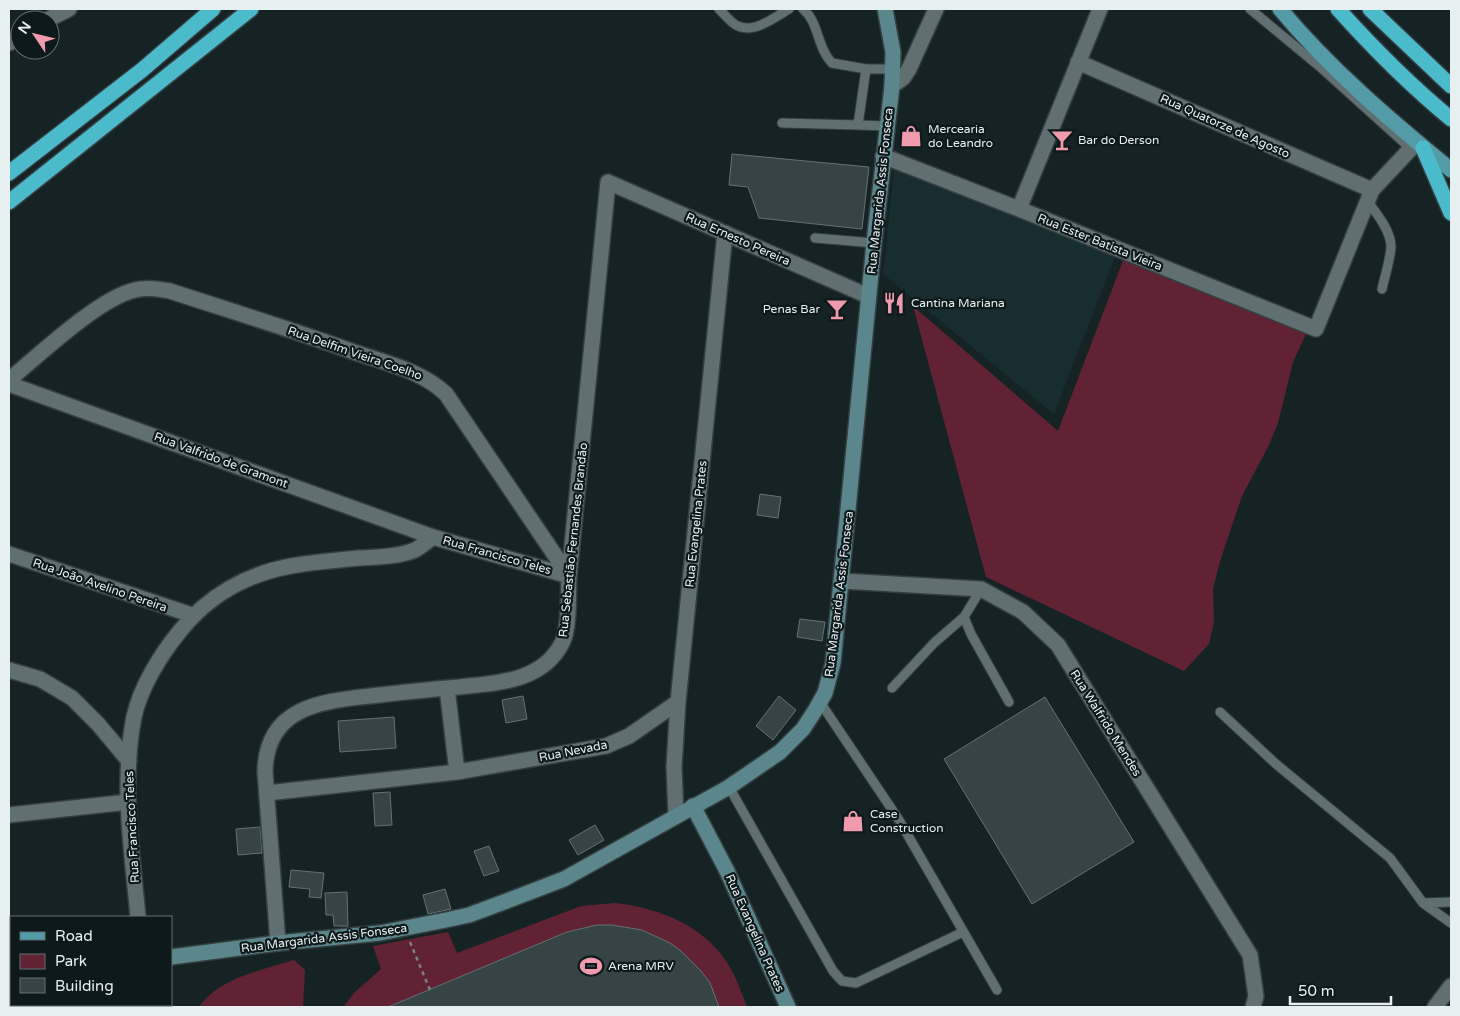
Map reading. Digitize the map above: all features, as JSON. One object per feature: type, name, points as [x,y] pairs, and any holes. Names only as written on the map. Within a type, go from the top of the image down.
[{"type":"highway","points":[[9,174],[142,70],[213,9]]},
{"type":"highway","points":[[9,202],[251,9]]},
{"type":"highway","points":[[1338,9],[1410,82],[1451,119]]},
{"type":"highway","points":[[1370,9],[1451,86]]},
{"type":"highway","points":[[1417,146],[1451,213]]},
{"type":"main road","points":[[1280,9],[1329,64],[1417,146],[1451,170]]},
{"type":"street","name":"Rua Margarida Assis Fonseca","points":[[172,957],[278,943],[380,933],[469,915],[564,879],[602,858],[729,787],[780,752],[803,729],[820,702],[828,684],[833,663],[868,296],[892,86],[893,52],[885,9]]},
{"type":"street","points":[[892,86],[903,78],[909,69],[936,9]]},
{"type":"street","points":[[1019,209],[1100,9]]},
{"type":"street","name":"Rua Quatorze de Agosto","points":[[1078,62],[1370,196]]},
{"type":"street","points":[[1370,196],[1417,146]]},
{"type":"street","name":"Rua Ester Batista Vieira","points":[[883,156],[1316,329],[1370,196]]},
{"type":"street","name":"Rua Ernesto Pereira","points":[[608,182],[868,296]]},
{"type":"street","name":"Rua Sebastião Fernandes Brandão","points":[[278,943],[265,760],[272,740],[289,719],[300,710],[330,701],[496,683],[526,676],[541,668],[553,657],[563,643],[566,630],[569,576],[608,182]]},
{"type":"street","name":"Rua Evangelina Prates","points":[[676,815],[674,767],[678,702],[725,233]]},
{"type":"street","name":"Rua Delfim Vieira Coelho","points":[[9,380],[86,317],[118,296],[134,290],[148,288],[170,290],[409,371],[431,381],[446,394],[569,576]]},
{"type":"street","name":"Rua Valfrido de Gramont","points":[[9,384],[433,536]]},
{"type":"street","name":"Rua Francisco Teles","points":[[138,916],[128,802],[129,761],[134,716],[148,680],[166,647],[192,615],[214,596],[249,577],[287,566],[317,561],[396,555],[416,549],[433,536],[569,576]]},
{"type":"street","name":"Rua João Avelino Pereira","points":[[9,554],[192,615]]},
{"type":"street","name":"Rua Walfrido Mendes","points":[[842,581],[981,589],[1023,612],[1058,645],[1250,955],[1256,996],[1253,1007]]},
{"type":"street","points":[[9,670],[40,679],[72,698],[98,724],[129,761]]},
{"type":"street","points":[[447,688],[457,772]]},
{"type":"street","name":"Rua Nevada","points":[[267,793],[457,772],[606,746],[629,736],[678,702]]},
{"type":"street","points":[[9,815],[128,802]]},
{"type":"street","name":"Rua Evangelina Prates","points":[[693,806],[727,871],[788,1007]]},
{"type":"street","points":[[1435,1007],[1451,986]]},
{"type":"lane","points":[[719,9],[733,24],[744,28],[758,27],[790,9]]},
{"type":"lane","points":[[803,9],[809,14],[824,54],[832,63],[866,69],[892,69]]},
{"type":"lane","points":[[1250,9],[1417,146]]},
{"type":"lane","points":[[858,125],[866,69]]},
{"type":"lane","points":[[782,123],[887,126]]},
{"type":"lane","points":[[1370,196],[1389,236],[1391,247],[1382,289]]},
{"type":"lane","points":[[815,238],[874,243]]},
{"type":"lane","points":[[892,688],[934,643],[964,617],[981,589]]},
{"type":"lane","points":[[964,617],[971,634],[1009,702]]},
{"type":"lane","points":[[820,702],[899,820],[997,990]]},
{"type":"lane","points":[[1220,712],[1276,764],[1390,858],[1423,903],[1451,923]]},
{"type":"lane","points":[[729,787],[833,971],[842,981],[856,983],[963,932]]},
{"type":"lane","points":[[1423,903],[1451,902]]},
{"type":"path","points":[[404,929],[430,990]]},
{"type":"shaded area","points":[[894,168],[1116,254],[1054,414],[883,274]]},
{"type":"green space","points":[[1124,258],[1306,334],[1293,362],[1278,423],[1268,447],[1242,496],[1221,558],[1213,588],[1214,622],[1209,644],[1184,671],[986,577],[913,306],[1058,431]]},
{"type":"green space","points":[[615,903],[666,915],[697,932],[711,943],[723,956],[734,975],[747,1007],[343,1007],[354,993],[381,969],[373,946],[448,932],[457,953],[581,906]]},
{"type":"green space","points":[[294,960],[305,970],[303,1007],[199,1007],[208,997],[229,982],[242,976]]},
{"type":"building","points":[[732,154],[869,167],[862,229],[759,218],[748,187],[729,185]]},
{"type":"building","points":[[760,494],[781,497],[778,518],[757,515]]},
{"type":"building","points":[[800,619],[825,622],[822,641],[797,637]]},
{"type":"building","points":[[523,696],[527,719],[506,723],[502,700]]},
{"type":"building","points":[[779,696],[796,710],[773,740],[756,726]]},
{"type":"building","points":[[1045,697],[1134,842],[1032,904],[944,759]]},
{"type":"building","points":[[394,717],[396,748],[340,752],[338,721]]},
{"type":"building","points":[[390,792],[392,825],[375,826],[373,793]]},
{"type":"building","points":[[595,825],[604,840],[578,855],[569,840]]},
{"type":"building","points":[[260,827],[262,853],[238,855],[236,829]]},
{"type":"building","points":[[489,846],[499,871],[484,876],[474,851]]},
{"type":"building","points":[[291,870],[324,873],[321,898],[309,897],[310,889],[289,887]]},
{"type":"building","points":[[445,889],[451,909],[428,914],[423,895]]},
{"type":"building","points":[[347,892],[348,926],[334,926],[333,915],[326,915],[325,893]]},
{"type":"building","name":"Arena MRV","points":[[597,925],[612,925],[642,930],[670,943],[701,971],[710,983],[719,1007],[388,1007],[567,932]]},
{"type":"place","name":"Mercearia do Leandro","points":[[911,136]]},
{"type":"place","name":"Bar do Derson","points":[[1062,140]]},
{"type":"place","name":"Cantina Mariana","points":[[894,303]]},
{"type":"place","name":"Penas Bar","points":[[837,309]]},
{"type":"place","name":"Case Construction","points":[[853,821]]},
{"type":"place","name":"Arena MRV","points":[[591,966]]}]
